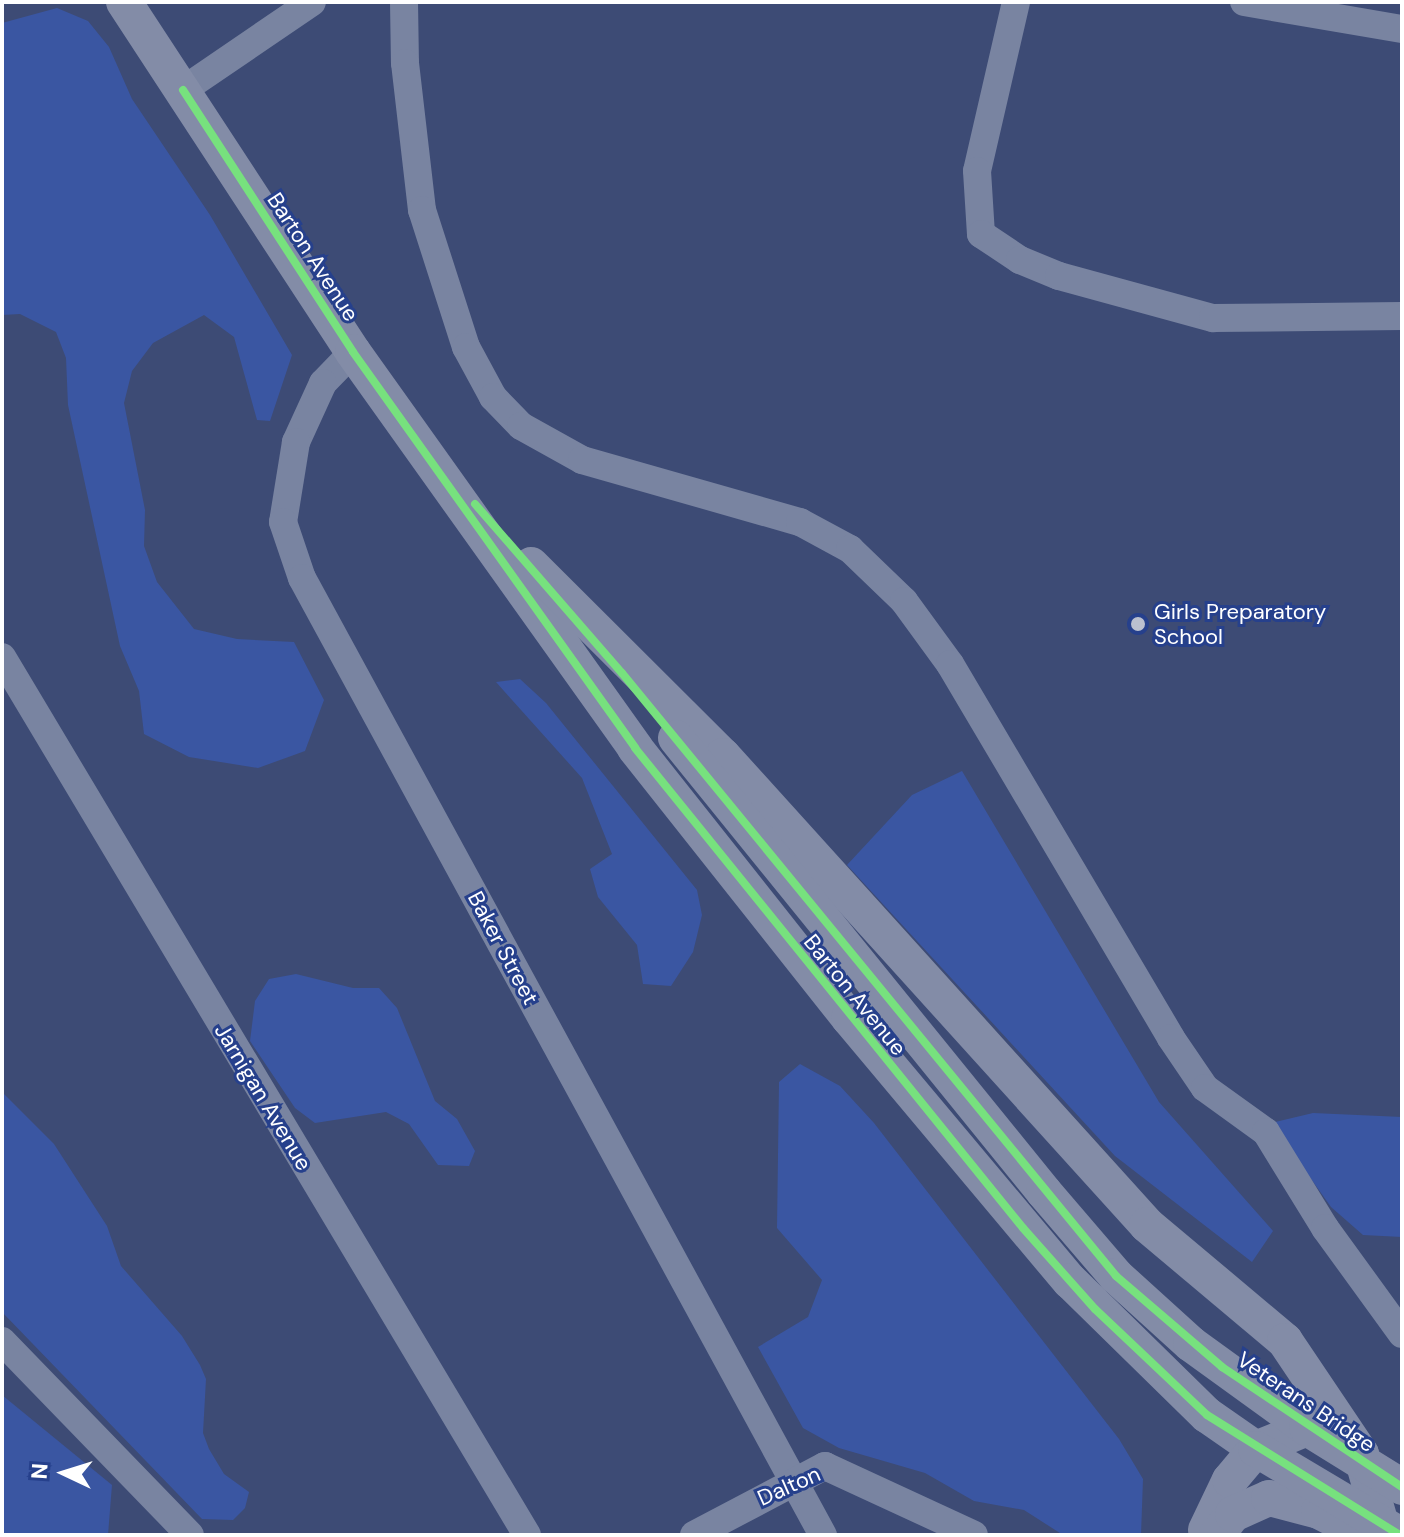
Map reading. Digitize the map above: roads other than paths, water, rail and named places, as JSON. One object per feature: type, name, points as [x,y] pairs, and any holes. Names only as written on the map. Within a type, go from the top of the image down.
[{"type":"main road","name":"Barton Avenue","points":[[124,2],[353,352],[635,748],[1023,1228],[1123,1336],[1207,1415],[1256,1449]]},
{"type":"main road","name":"Barton Avenue","points":[[418,441],[531,565],[1044,1192],[1116,1276],[1191,1344]]},
{"type":"main road","points":[[531,565],[723,756],[1147,1225],[1285,1341],[1361,1454],[1384,1535]]},
{"type":"main road","name":"Veterans Bridge","points":[[1191,1344],[1307,1428],[1402,1487]]},
{"type":"main road","points":[[1204,1535],[1230,1480],[1256,1449],[1307,1428]]},
{"type":"main road","points":[[1256,1449],[1400,1535]]},
{"type":"main road","points":[[1217,1535],[1249,1502],[1289,1501],[1365,1535]]},
{"type":"street","points":[[183,90],[312,2]]},
{"type":"street","points":[[404,2],[408,11],[405,63],[422,210],[466,347],[493,397],[521,426],[582,460],[800,522],[850,549],[904,601],[950,664],[1171,1038],[1205,1088],[1266,1132],[1325,1228],[1401,1331]]},
{"type":"street","points":[[1016,2],[977,171],[981,234],[1020,260],[1059,276],[1213,318],[1402,316]]},
{"type":"street","points":[[1244,2],[1402,29]]},
{"type":"street","name":"Baker Street","points":[[353,352],[323,383],[296,442],[283,522],[302,578],[823,1535]]},
{"type":"street","name":"Jarnigan Avenue","points":[[2,657],[527,1535]]},
{"type":"street","points":[[2,1341],[190,1535]]},
{"type":"street","name":"Dalton","points":[[694,1535],[793,1480],[825,1466],[974,1535]]},
{"type":"place","name":"Girls Preparatory School","points":[[1138,624]]}]
